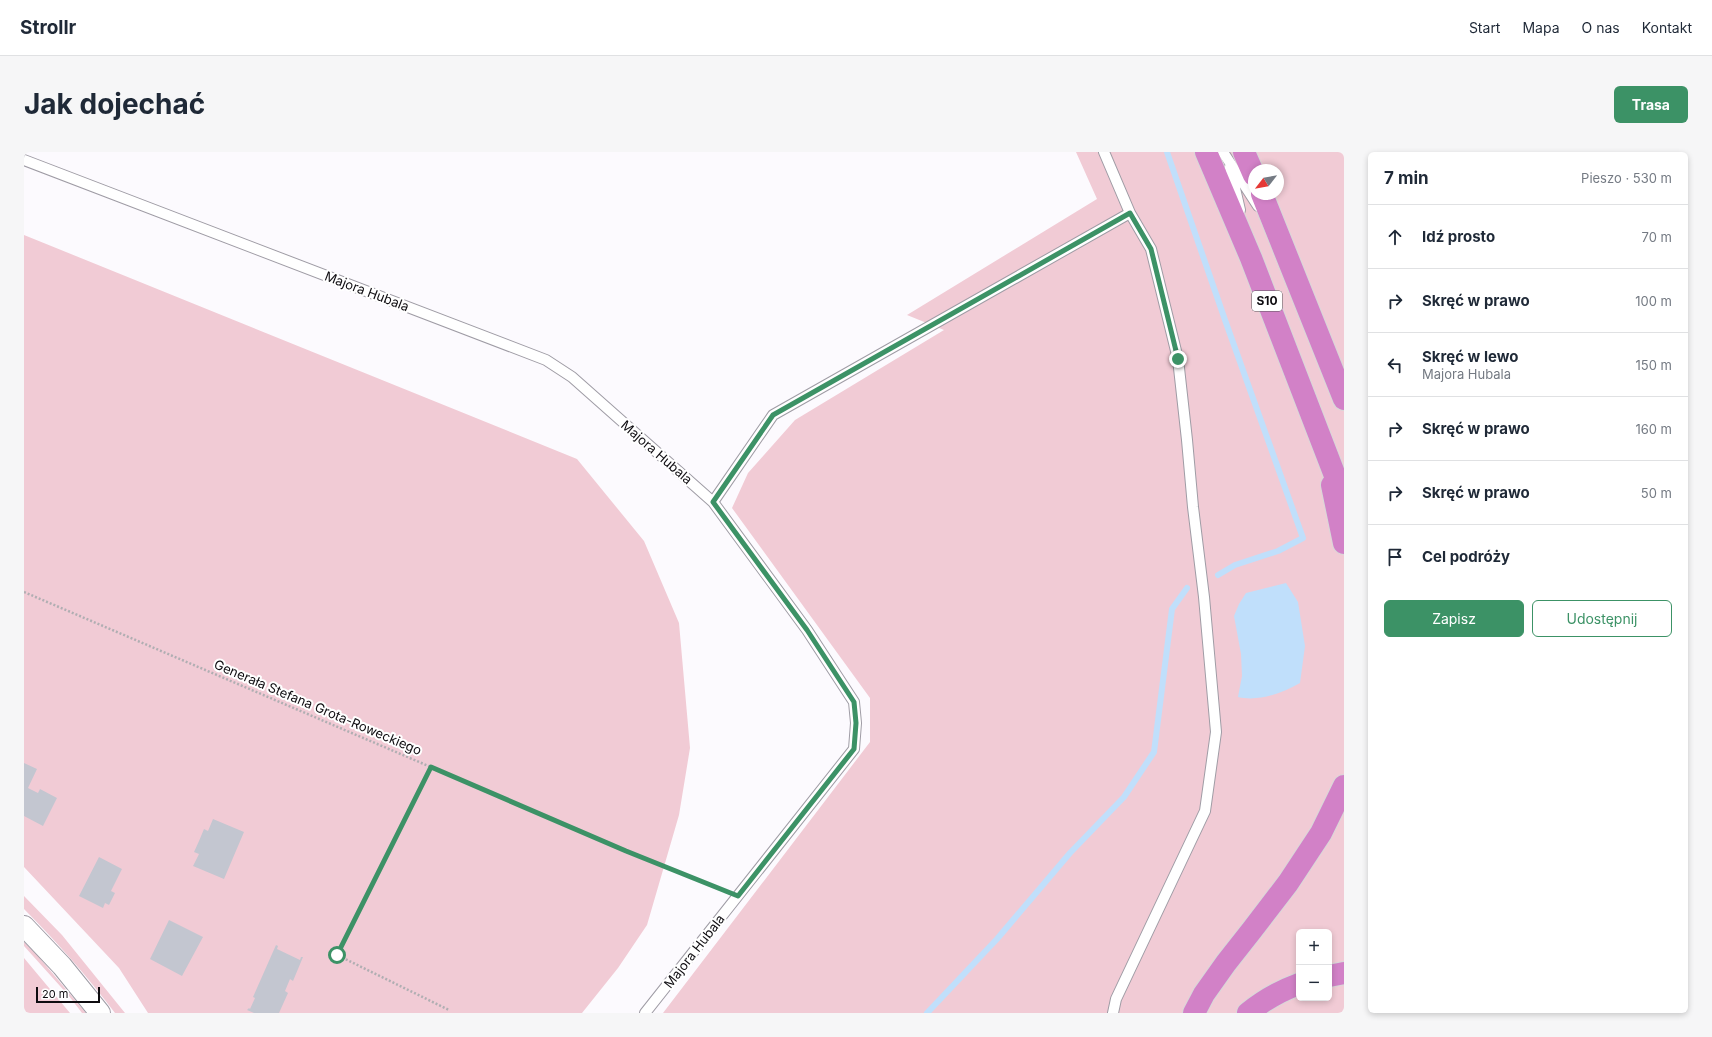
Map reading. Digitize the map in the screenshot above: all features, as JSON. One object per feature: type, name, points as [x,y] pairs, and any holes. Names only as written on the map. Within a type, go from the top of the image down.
[{"type":"highway","name":"S10","points":[[1206,152],[1250,258],[1344,499]]},
{"type":"highway","points":[[1231,154],[1248,170]]},
{"type":"highway","name":"S10","points":[[1265,200],[1344,399]]},
{"type":"highway","points":[[1326,450],[1344,543]]},
{"type":"highway","points":[[1194,1013],[1204,994],[1226,962],[1288,883],[1321,834],[1344,786]]},
{"type":"highway","points":[[1332,975],[1344,973]]},
{"type":"highway","points":[[1248,1013],[1263,1001],[1286,988],[1296,985]]},
{"type":"street","points":[[24,926],[62,966],[100,1013]]},
{"type":"lane","points":[[1104,152],[1130,213],[1151,249],[1178,359],[1204,597],[1216,732],[1204,811],[1116,999],[1112,1013]]},
{"type":"lane","points":[[1231,154],[1250,258]]},
{"type":"lane","points":[[1231,154],[1283,244]]},
{"type":"lane","name":"Majora Hubala","points":[[24,160],[546,360],[572,377],[713,502],[807,630],[854,702],[856,723],[854,749],[645,1013]]},
{"type":"lane","points":[[713,502],[773,415],[1130,213]]},
{"type":"path","name":"Generała Stefana Grota-Roweckiego","points":[[24,592],[626,851],[738,896]]},
{"type":"path","points":[[431,767],[337,955],[449,1010]]},
{"type":"shaded area","points":[[1076,152],[1344,152],[1344,1013],[663,1013],[870,742],[870,698],[732,508],[748,473],[795,420],[944,330],[907,315],[1097,199]]},
{"type":"shaded area","points":[[24,235],[577,459],[644,541],[679,623],[690,748],[679,815],[647,925],[618,968],[582,1013],[148,1013],[119,968],[24,867]]},
{"type":"shaded area","points":[[24,896],[62,935],[125,1013],[115,1013],[94,986],[24,909]]},
{"type":"shaded area","points":[[24,942],[38,956],[86,1013],[82,1013],[69,996],[24,946]]},
{"type":"shaded area","points":[[24,958],[70,1013],[24,1013]]},
{"type":"water","points":[[1286,583],[1298,602],[1305,646],[1300,683],[1270,696],[1254,698],[1238,697],[1242,676],[1241,654],[1234,616],[1239,604],[1246,593]]},
{"type":"building","points":[[24,763],[37,769],[28,788],[38,793],[40,789],[57,798],[43,826],[24,816]]},
{"type":"building","points":[[213,819],[244,832],[224,879],[193,866],[199,854],[194,852],[204,829],[208,831]]},
{"type":"building","points":[[99,857],[122,869],[111,891],[115,893],[109,905],[105,903],[103,908],[79,896]]},
{"type":"building","points":[[169,920],[203,937],[182,976],[150,959]]},
{"type":"building","points":[[276,945],[278,946],[277,949],[300,960],[301,957],[303,957],[293,981],[290,979],[285,991],[288,993],[279,1013],[254,1013],[247,1010],[249,1008],[250,1009],[255,998],[253,997]]},
{"type":"waterway","points":[[1167,152],[1303,538],[1278,551],[1235,565],[1218,575]]},
{"type":"waterway","points":[[927,1013],[997,939],[1070,853],[1124,797],[1154,752],[1172,609],[1187,588]]},
{"type":"route","points":[[337,955],[431,767],[626,851],[738,896],[854,749],[856,723],[854,702],[807,630],[730,523],[713,502],[773,415],[1130,213],[1151,249],[1178,359]]}]
